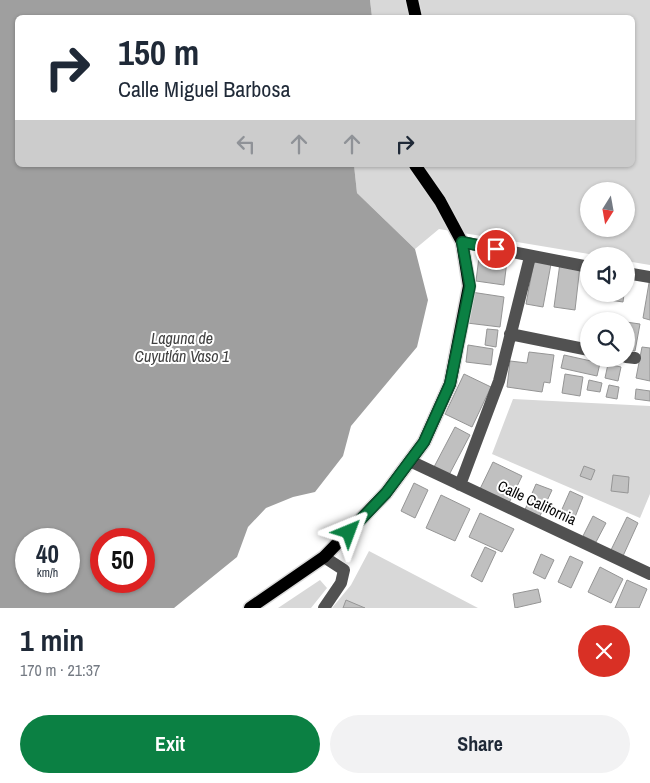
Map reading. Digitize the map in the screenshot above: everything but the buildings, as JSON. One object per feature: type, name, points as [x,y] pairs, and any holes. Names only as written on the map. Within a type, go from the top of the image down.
[{"type":"main road","points":[[412,0],[415,15]]},
{"type":"main road","points":[[250,608],[324,557],[386,493],[424,442],[450,384],[470,286],[462,242],[440,201],[416,167]]},
{"type":"street","points":[[462,242],[580,265]]},
{"type":"street","points":[[460,486],[499,382],[530,257]]},
{"type":"street","points":[[635,276],[650,278]]},
{"type":"street","points":[[510,334],[580,348]]},
{"type":"street","name":"Calle California","points":[[410,462],[650,574]]},
{"type":"street","points":[[324,557],[344,570],[341,583],[324,608]]},
{"type":"shaded area","points":[[370,0],[650,0],[650,265],[635,262],[635,247],[580,247],[580,252],[439,229],[415,249],[357,193],[354,167],[635,167],[635,15],[372,15]]},
{"type":"shaded area","points":[[513,399],[650,406],[650,494],[640,518],[492,454]]},
{"type":"shaded area","points":[[369,551],[478,608],[332,608],[351,585]]},
{"type":"shaded area","points":[[320,580],[327,588],[311,608],[278,608]]},
{"type":"water","name":"Laguna de Cuyutlán Vaso 1","points":[[0,0],[370,0],[372,15],[15,15],[15,167],[354,167],[357,193],[415,249],[428,300],[417,347],[351,426],[343,456],[315,492],[293,497],[266,508],[248,527],[237,557],[174,608],[0,608]]},
{"type":"route","points":[[349,532],[386,493],[424,442],[450,384],[470,286],[462,242],[496,249]]}]
